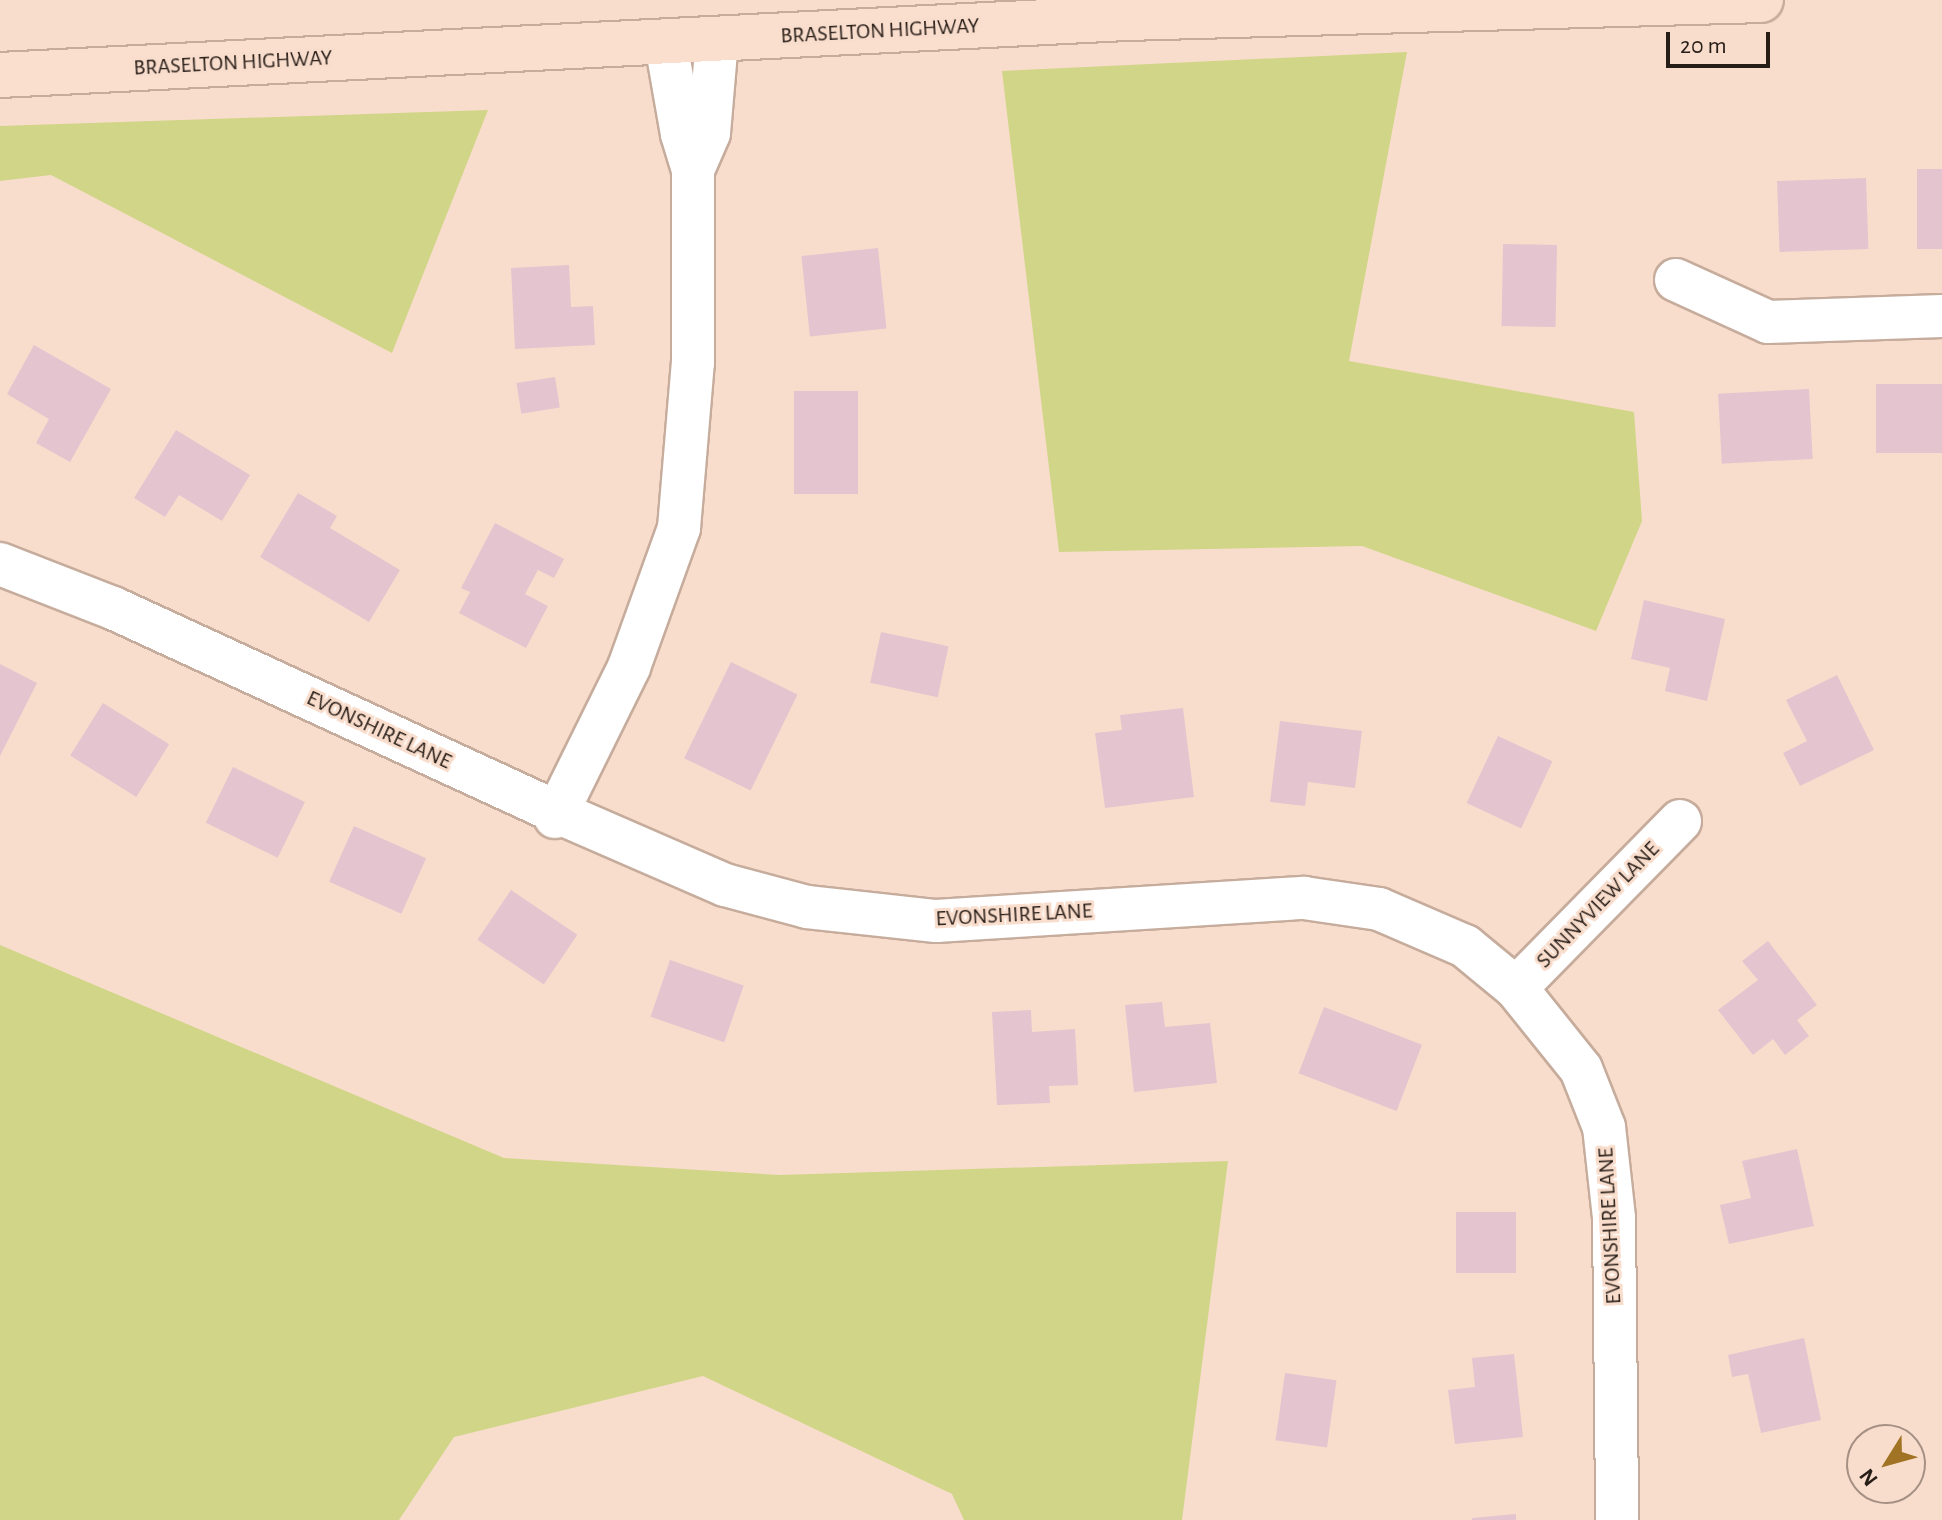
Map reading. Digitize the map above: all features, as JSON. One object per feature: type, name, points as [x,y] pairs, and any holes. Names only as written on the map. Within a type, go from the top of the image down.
[{"type":"main road","name":"BRASELTON HIGHWAY","points":[[0,75],[1126,18],[1761,0]]},
{"type":"street","points":[[693,170],[709,133],[717,40]]},
{"type":"street","points":[[556,814],[629,667],[679,528],[693,363],[693,170],[682,134],[666,43]]},
{"type":"street","points":[[1676,280],[1768,322],[1942,316]]},
{"type":"street","name":"EVONSHIRE LANE","points":[[0,564],[113,608],[556,814],[725,885],[807,907],[936,921],[1304,898],[1379,909],[1465,946],[1516,988],[1581,1069],[1604,1127],[1614,1218],[1617,1520]]},
{"type":"street","name":"SUNNYVIEW LANE","points":[[1516,988],[1680,821]]},
{"type":"green space","points":[[1407,52],[1349,361],[1634,412],[1642,521],[1596,631],[1362,546],[1059,552],[1002,71]]},
{"type":"green space","points":[[488,110],[392,353],[51,175],[0,181],[0,126]]},
{"type":"green space","points":[[0,945],[504,1158],[780,1175],[1228,1161],[1182,1520],[964,1520],[952,1494],[703,1376],[454,1437],[399,1520],[0,1520]]},
{"type":"building","points":[[1917,169],[1942,169],[1942,249],[1917,249]]},
{"type":"building","points":[[1866,178],[1868,249],[1780,252],[1777,181]]},
{"type":"building","points":[[1503,244],[1557,245],[1556,327],[1502,326]]},
{"type":"building","points":[[878,248],[886,329],[810,337],[801,256]]},
{"type":"building","points":[[569,265],[571,307],[593,306],[595,345],[515,349],[511,268]]},
{"type":"building","points":[[34,345],[111,389],[70,462],[36,443],[49,419],[7,394]]},
{"type":"building","points":[[555,377],[560,408],[521,414],[516,383]]},
{"type":"building","points":[[1876,384],[1942,384],[1942,453],[1876,453]]},
{"type":"building","points":[[1809,389],[1813,459],[1722,464],[1718,394]]},
{"type":"building","points":[[794,391],[858,391],[858,494],[794,494]]},
{"type":"building","points":[[176,430],[250,475],[222,521],[179,495],[165,517],[134,498]]},
{"type":"building","points":[[298,493],[337,516],[330,528],[400,570],[369,622],[260,557]]},
{"type":"building","points":[[495,523],[564,559],[554,578],[538,570],[525,594],[548,606],[526,648],[459,613],[470,592],[461,588]]},
{"type":"building","points":[[1644,600],[1725,619],[1707,701],[1665,691],[1670,668],[1631,659]]},
{"type":"building","points":[[881,632],[948,646],[938,697],[870,683]]},
{"type":"building","points":[[731,662],[798,694],[751,791],[684,758]]},
{"type":"building","points":[[0,664],[37,683],[0,756]]},
{"type":"building","points":[[1837,675],[1874,750],[1800,786],[1783,753],[1807,741],[1786,700]]},
{"type":"building","points":[[103,703],[169,744],[136,797],[70,756]]},
{"type":"building","points":[[1183,708],[1194,797],[1105,808],[1095,733],[1122,730],[1120,715]]},
{"type":"building","points":[[1280,721],[1362,731],[1355,788],[1308,782],[1305,806],[1270,802]]},
{"type":"building","points":[[1498,736],[1552,761],[1521,828],[1467,803]]},
{"type":"building","points":[[233,767],[305,802],[278,858],[206,823]]},
{"type":"building","points":[[354,826],[426,858],[401,914],[329,882]]},
{"type":"building","points":[[511,890],[577,935],[544,984],[477,940]]},
{"type":"building","points":[[1768,941],[1817,1005],[1797,1020],[1809,1036],[1785,1055],[1773,1039],[1753,1055],[1718,1010],[1758,980],[1742,961]]},
{"type":"building","points":[[670,960],[744,985],[724,1042],[650,1017]]},
{"type":"building","points":[[1162,1002],[1165,1027],[1210,1023],[1217,1083],[1134,1092],[1125,1005]]},
{"type":"building","points":[[1324,1007],[1422,1045],[1397,1111],[1299,1073]]},
{"type":"building","points":[[1031,1010],[1032,1032],[1075,1029],[1078,1085],[1049,1086],[1050,1103],[997,1105],[992,1012]]},
{"type":"building","points":[[1797,1149],[1814,1226],[1729,1244],[1720,1205],[1751,1198],[1742,1161]]},
{"type":"building","points":[[1456,1212],[1516,1212],[1516,1273],[1456,1273]]},
{"type":"building","points":[[1804,1338],[1821,1420],[1761,1433],[1748,1374],[1732,1377],[1728,1355]]},
{"type":"building","points":[[1514,1354],[1523,1437],[1455,1444],[1448,1390],[1475,1387],[1472,1358]]},
{"type":"building","points":[[1285,1373],[1336,1380],[1327,1448],[1276,1440]]},
{"type":"building","points":[[1516,1514],[1516,1520],[1472,1520],[1472,1518]]}]
